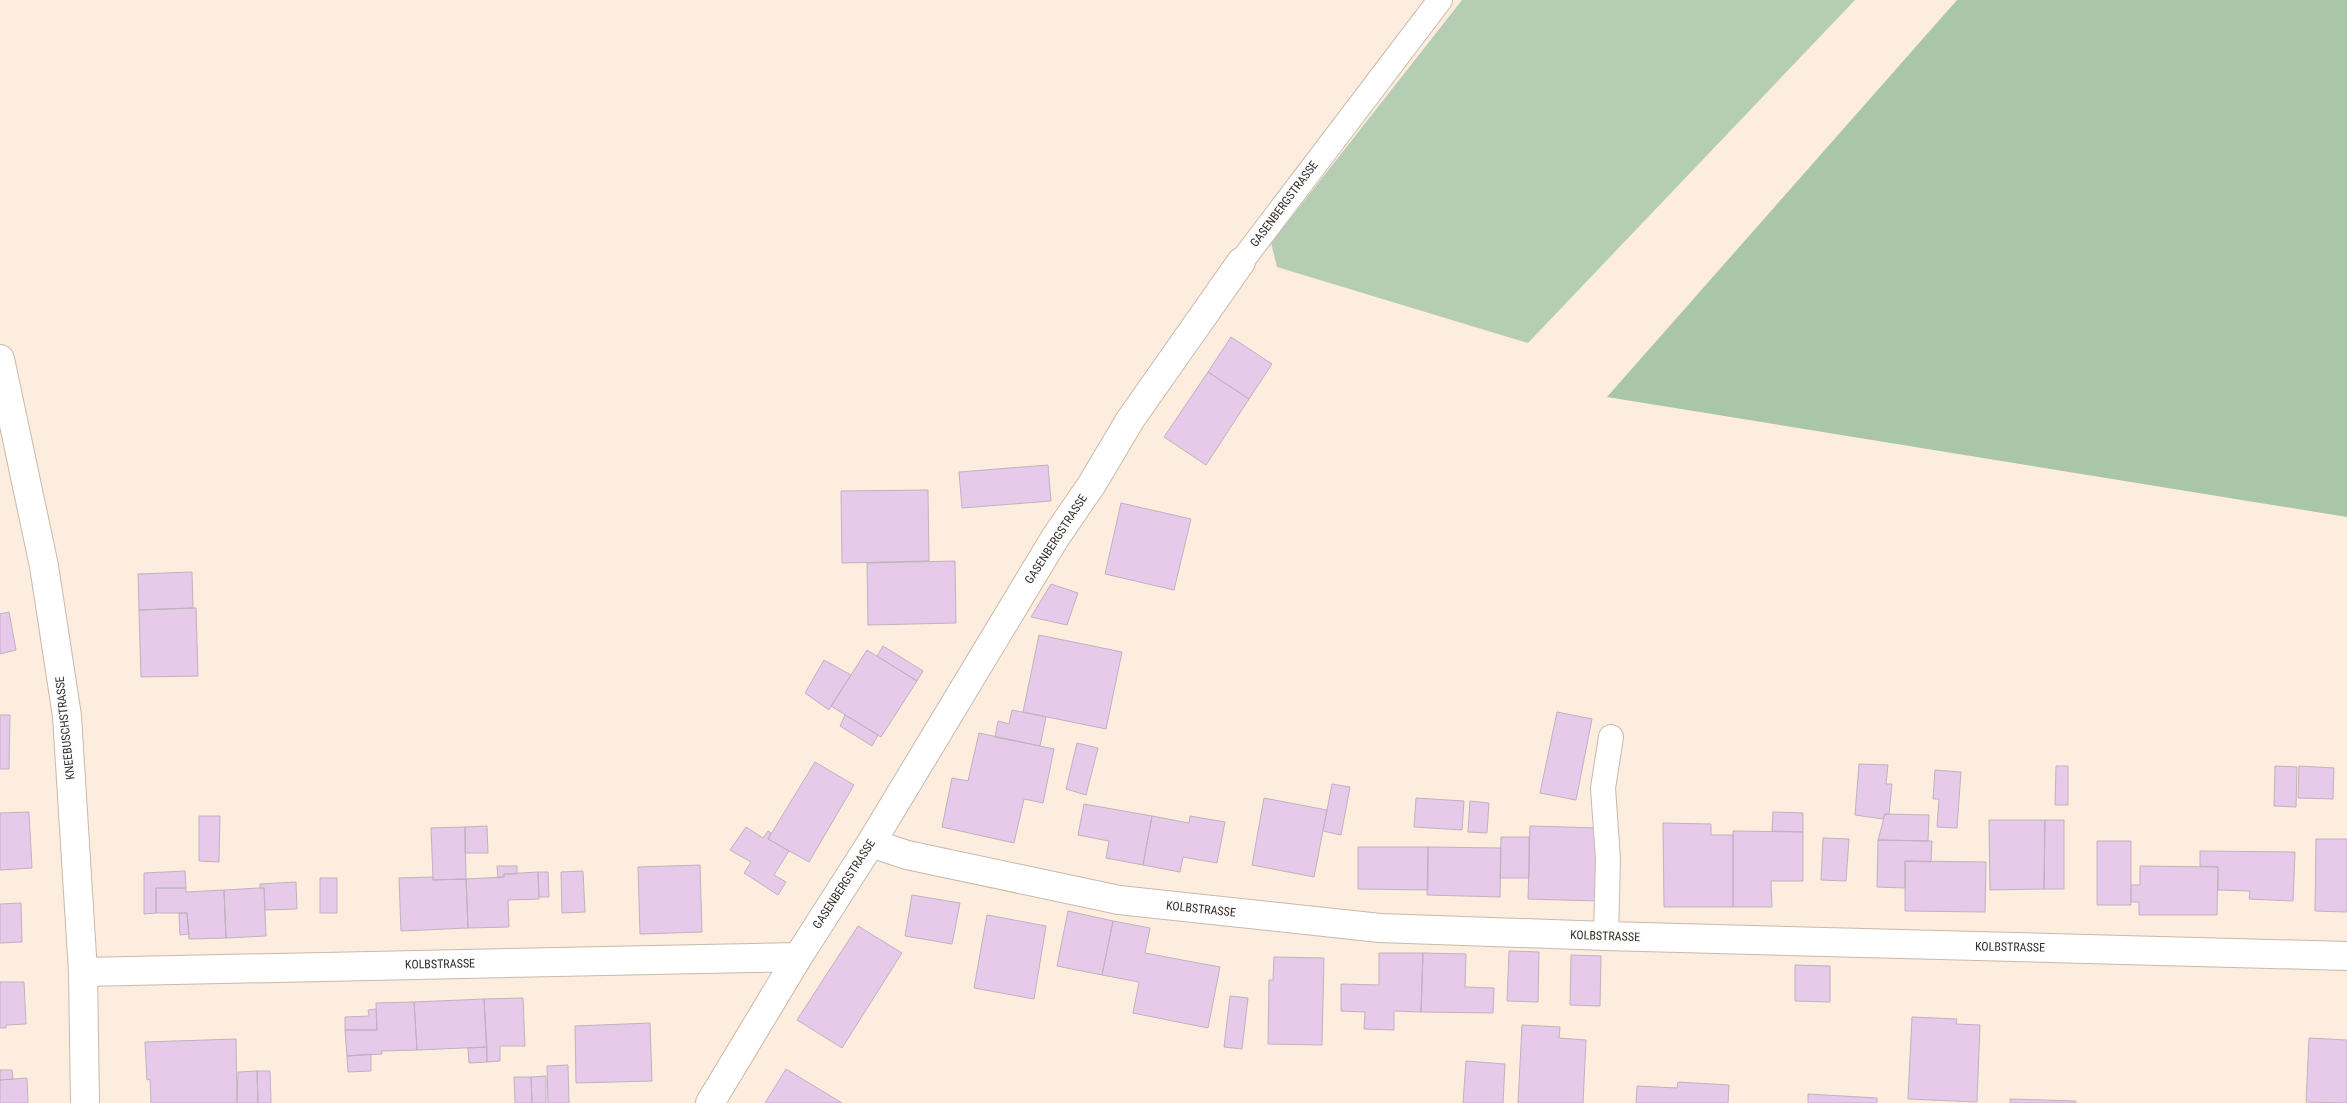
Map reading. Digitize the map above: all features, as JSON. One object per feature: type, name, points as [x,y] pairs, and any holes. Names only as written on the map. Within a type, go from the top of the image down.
[{"type":"street","name":"GASENBERGSTRASSE","points":[[710,1103],[798,957],[871,843],[1055,538],[1092,484],[1130,420],[1242,262]]},
{"type":"street","name":"KNEEBUSCHSTRASSE","points":[[0,359],[44,566],[66,716],[83,972],[85,1103]]},
{"type":"street","name":"KOLBSTRASSE","points":[[871,843],[907,855],[1119,900],[1380,928],[2347,956]]},
{"type":"street","name":"KOLBSTRASSE","points":[[83,972],[798,957]]},
{"type":"lane","name":"GASENBERGSTRASSE","points":[[1242,262],[1440,0]]},
{"type":"lane","points":[[1606,936],[1608,859],[1603,788],[1610,737]]},
{"type":"green space","points":[[1462,0],[1855,0],[1528,343],[1277,267],[1271,243]]},
{"type":"green space","points":[[1957,0],[2347,0],[2347,517],[1607,397]]},
{"type":"building","points":[[1231,337],[1272,364],[1249,399],[1208,372]]},
{"type":"building","points":[[1208,372],[1249,399],[1206,465],[1164,437]]},
{"type":"building","points":[[1048,465],[1051,501],[962,508],[959,472]]},
{"type":"building","points":[[928,490],[929,561],[842,563],[841,491]]},
{"type":"building","points":[[1121,503],[1191,519],[1174,590],[1105,574]]},
{"type":"building","points":[[955,561],[956,623],[868,625],[867,563]]},
{"type":"building","points":[[192,572],[193,608],[139,610],[138,574]]},
{"type":"building","points":[[1051,584],[1078,593],[1067,625],[1031,617]]},
{"type":"building","points":[[196,608],[198,676],[141,677],[139,610]]},
{"type":"building","points":[[9,612],[16,650],[0,654],[0,614]]},
{"type":"building","points":[[1039,635],[1122,652],[1106,729],[1023,712]]},
{"type":"building","points":[[883,646],[923,671],[917,681],[877,656]]},
{"type":"building","points":[[867,650],[917,681],[881,737],[831,706]]},
{"type":"building","points":[[824,660],[851,675],[829,710],[805,693]]},
{"type":"building","points":[[1012,710],[1046,717],[1040,746],[995,737],[998,721],[1009,724]]},
{"type":"building","points":[[1557,712],[1592,719],[1576,800],[1540,793]]},
{"type":"building","points":[[0,715],[10,715],[9,769],[0,769]]},
{"type":"building","points":[[845,715],[878,735],[872,746],[840,726]]},
{"type":"building","points":[[979,733],[1054,749],[1043,803],[1024,799],[1014,843],[942,827],[952,778],[968,781]]},
{"type":"building","points":[[1077,743],[1098,748],[1086,795],[1066,789]]},
{"type":"building","points":[[815,762],[854,785],[809,862],[768,839]]},
{"type":"building","points":[[1859,764],[1888,765],[1886,784],[1892,784],[1889,814],[1885,814],[1883,819],[1855,815]]},
{"type":"building","points":[[2056,766],[2068,766],[2068,805],[2055,805]]},
{"type":"building","points":[[2275,766],[2297,767],[2296,807],[2274,806]]},
{"type":"building","points":[[2299,766],[2334,768],[2333,799],[2298,798]]},
{"type":"building","points":[[1935,770],[1961,772],[1957,828],[1937,827],[1939,799],[1933,799]]},
{"type":"building","points":[[1332,784],[1350,787],[1341,835],[1323,831]]},
{"type":"building","points":[[1264,798],[1327,810],[1314,877],[1252,865]]},
{"type":"building","points":[[1416,798],[1464,801],[1462,830],[1414,827]]},
{"type":"building","points":[[1470,801],[1489,803],[1487,833],[1468,832]]},
{"type":"building","points":[[1084,804],[1152,816],[1143,865],[1106,858],[1109,841],[1078,835]]},
{"type":"building","points":[[29,812],[32,868],[0,870],[0,813]]},
{"type":"building","points":[[1773,812],[1803,813],[1803,832],[1772,831]]},
{"type":"building","points":[[1885,814],[1929,815],[1928,841],[1878,840]]},
{"type":"building","points":[[199,816],[220,816],[219,862],[199,861]]},
{"type":"building","points":[[1152,816],[1189,823],[1190,816],[1225,822],[1217,863],[1183,857],[1180,872],[1143,865]]},
{"type":"building","points":[[1989,820],[2045,820],[2044,889],[1990,890]]},
{"type":"building","points":[[2045,820],[2064,820],[2064,889],[2044,889]]},
{"type":"building","points":[[1663,823],[1711,824],[1711,835],[1733,835],[1733,907],[1664,907]]},
{"type":"building","points":[[487,826],[488,853],[465,853],[465,827]]},
{"type":"building","points":[[1530,826],[1599,828],[1597,901],[1528,899]]},
{"type":"building","points":[[465,827],[466,879],[433,880],[431,828]]},
{"type":"building","points":[[746,827],[763,838],[768,831],[771,833],[768,839],[789,851],[774,875],[786,882],[778,895],[744,873],[751,862],[730,850]]},
{"type":"building","points":[[1733,831],[1803,832],[1803,881],[1771,881],[1772,907],[1733,907]]},
{"type":"building","points":[[1501,837],[1529,837],[1529,878],[1500,878]]},
{"type":"building","points":[[1823,838],[1849,839],[1846,881],[1821,880]]},
{"type":"building","points":[[2316,839],[2347,839],[2347,912],[2315,911]]},
{"type":"building","points":[[1878,840],[1932,841],[1931,862],[1905,861],[1905,888],[1877,887]]},
{"type":"building","points":[[2097,841],[2131,841],[2131,905],[2097,905]]},
{"type":"building","points":[[1358,847],[1428,847],[1428,890],[1358,889]]},
{"type":"building","points":[[1428,847],[1501,848],[1500,897],[1427,895]]},
{"type":"building","points":[[2200,851],[2295,852],[2293,901],[2249,899],[2250,891],[2218,890],[2218,867],[2200,866]]},
{"type":"building","points":[[1905,861],[1986,862],[1985,912],[1905,911]]},
{"type":"building","points":[[700,865],[702,932],[640,934],[638,867]]},
{"type":"building","points":[[497,866],[517,866],[517,874],[504,874],[504,877],[498,878]]},
{"type":"building","points":[[2140,866],[2218,867],[2217,915],[2139,915],[2139,902],[2131,902],[2131,885],[2140,885]]},
{"type":"building","points":[[185,871],[186,888],[156,888],[156,913],[144,914],[144,873]]},
{"type":"building","points":[[583,871],[585,912],[562,913],[561,872]]},
{"type":"building","points":[[538,872],[539,899],[508,900],[509,927],[468,928],[466,879],[504,877],[504,874]]},
{"type":"building","points":[[538,872],[548,872],[549,897],[539,897]]},
{"type":"building","points":[[433,877],[433,880],[466,879],[468,928],[401,931],[399,878]]},
{"type":"building","points":[[320,878],[337,878],[337,913],[320,913]]},
{"type":"building","points":[[296,882],[297,909],[265,910],[264,888],[260,888],[260,884]]},
{"type":"building","points":[[156,888],[186,888],[186,892],[224,890],[226,938],[189,939],[187,913],[156,913]]},
{"type":"building","points":[[264,888],[266,936],[226,938],[224,890]]},
{"type":"building","points":[[912,895],[960,903],[952,944],[905,936]]},
{"type":"building","points":[[21,903],[22,942],[0,943],[0,904]]},
{"type":"building","points":[[1068,911],[1113,921],[1102,975],[1057,966]]},
{"type":"building","points":[[179,913],[187,913],[189,934],[180,935]]},
{"type":"building","points":[[987,915],[1046,926],[1034,999],[974,988]]},
{"type":"building","points":[[1113,921],[1150,928],[1145,953],[1220,967],[1208,1028],[1133,1013],[1139,982],[1102,975]]},
{"type":"building","points":[[858,926],[902,953],[842,1048],[797,1020]]},
{"type":"building","points":[[1509,951],[1539,952],[1538,1002],[1507,1001]]},
{"type":"building","points":[[1379,953],[1423,953],[1421,1012],[1394,1011],[1394,1030],[1364,1029],[1365,1012],[1341,1011],[1341,984],[1379,985]]},
{"type":"building","points":[[1423,953],[1466,954],[1465,987],[1494,988],[1493,1013],[1421,1012]]},
{"type":"building","points":[[1571,955],[1601,956],[1600,1006],[1570,1005]]},
{"type":"building","points":[[1274,957],[1324,958],[1322,1045],[1268,1044],[1269,980],[1273,980]]},
{"type":"building","points":[[1795,965],[1830,966],[1830,1002],[1795,1001]]},
{"type":"building","points":[[0,982],[24,982],[26,1024],[6,1025],[6,1028],[0,1028]]},
{"type":"building","points":[[1230,996],[1248,998],[1242,1049],[1224,1047]]},
{"type":"building","points":[[523,998],[525,1046],[500,1046],[500,1061],[487,1062],[484,999]]},
{"type":"building","points":[[484,999],[487,1047],[417,1050],[414,1002]]},
{"type":"building","points":[[414,1002],[417,1050],[381,1051],[382,1054],[347,1056],[345,1030],[377,1030],[376,1003]]},
{"type":"building","points":[[376,1009],[377,1030],[345,1030],[345,1017],[369,1016],[368,1010]]},
{"type":"building","points":[[1912,1017],[1957,1019],[1956,1024],[1980,1025],[1977,1102],[1908,1099]]},
{"type":"building","points":[[650,1023],[652,1081],[576,1083],[575,1026]]},
{"type":"building","points":[[1522,1025],[1560,1027],[1559,1038],[1586,1040],[1583,1103],[1518,1103]]},
{"type":"building","points":[[2309,1038],[2347,1040],[2347,1103],[2306,1102]]},
{"type":"building","points":[[236,1039],[237,1103],[151,1103],[150,1079],[147,1080],[145,1042]]},
{"type":"building","points":[[487,1047],[487,1062],[469,1063],[468,1048]]},
{"type":"building","points":[[371,1054],[371,1071],[348,1072],[347,1056]]},
{"type":"building","points":[[1466,1061],[1505,1064],[1503,1103],[1463,1103]]},
{"type":"building","points":[[568,1065],[569,1103],[548,1103],[547,1066]]},
{"type":"building","points":[[786,1069],[842,1103],[765,1103]]},
{"type":"building","points":[[0,1070],[12,1070],[13,1079],[0,1080]]},
{"type":"building","points":[[257,1071],[270,1071],[271,1103],[258,1103]]},
{"type":"building","points":[[257,1071],[258,1103],[237,1103],[238,1072]]},
{"type":"building","points":[[546,1076],[546,1103],[532,1103],[531,1077]]},
{"type":"building","points":[[514,1077],[531,1077],[532,1103],[515,1103]]},
{"type":"building","points":[[27,1078],[28,1103],[0,1103],[0,1080]]},
{"type":"building","points":[[1678,1082],[1729,1085],[1728,1103],[1636,1103],[1637,1086],[1677,1088]]},
{"type":"building","points":[[1808,1094],[1877,1098],[1877,1103],[1808,1103]]},
{"type":"building","points":[[2010,1099],[2076,1101],[2076,1103],[2010,1103]]}]
